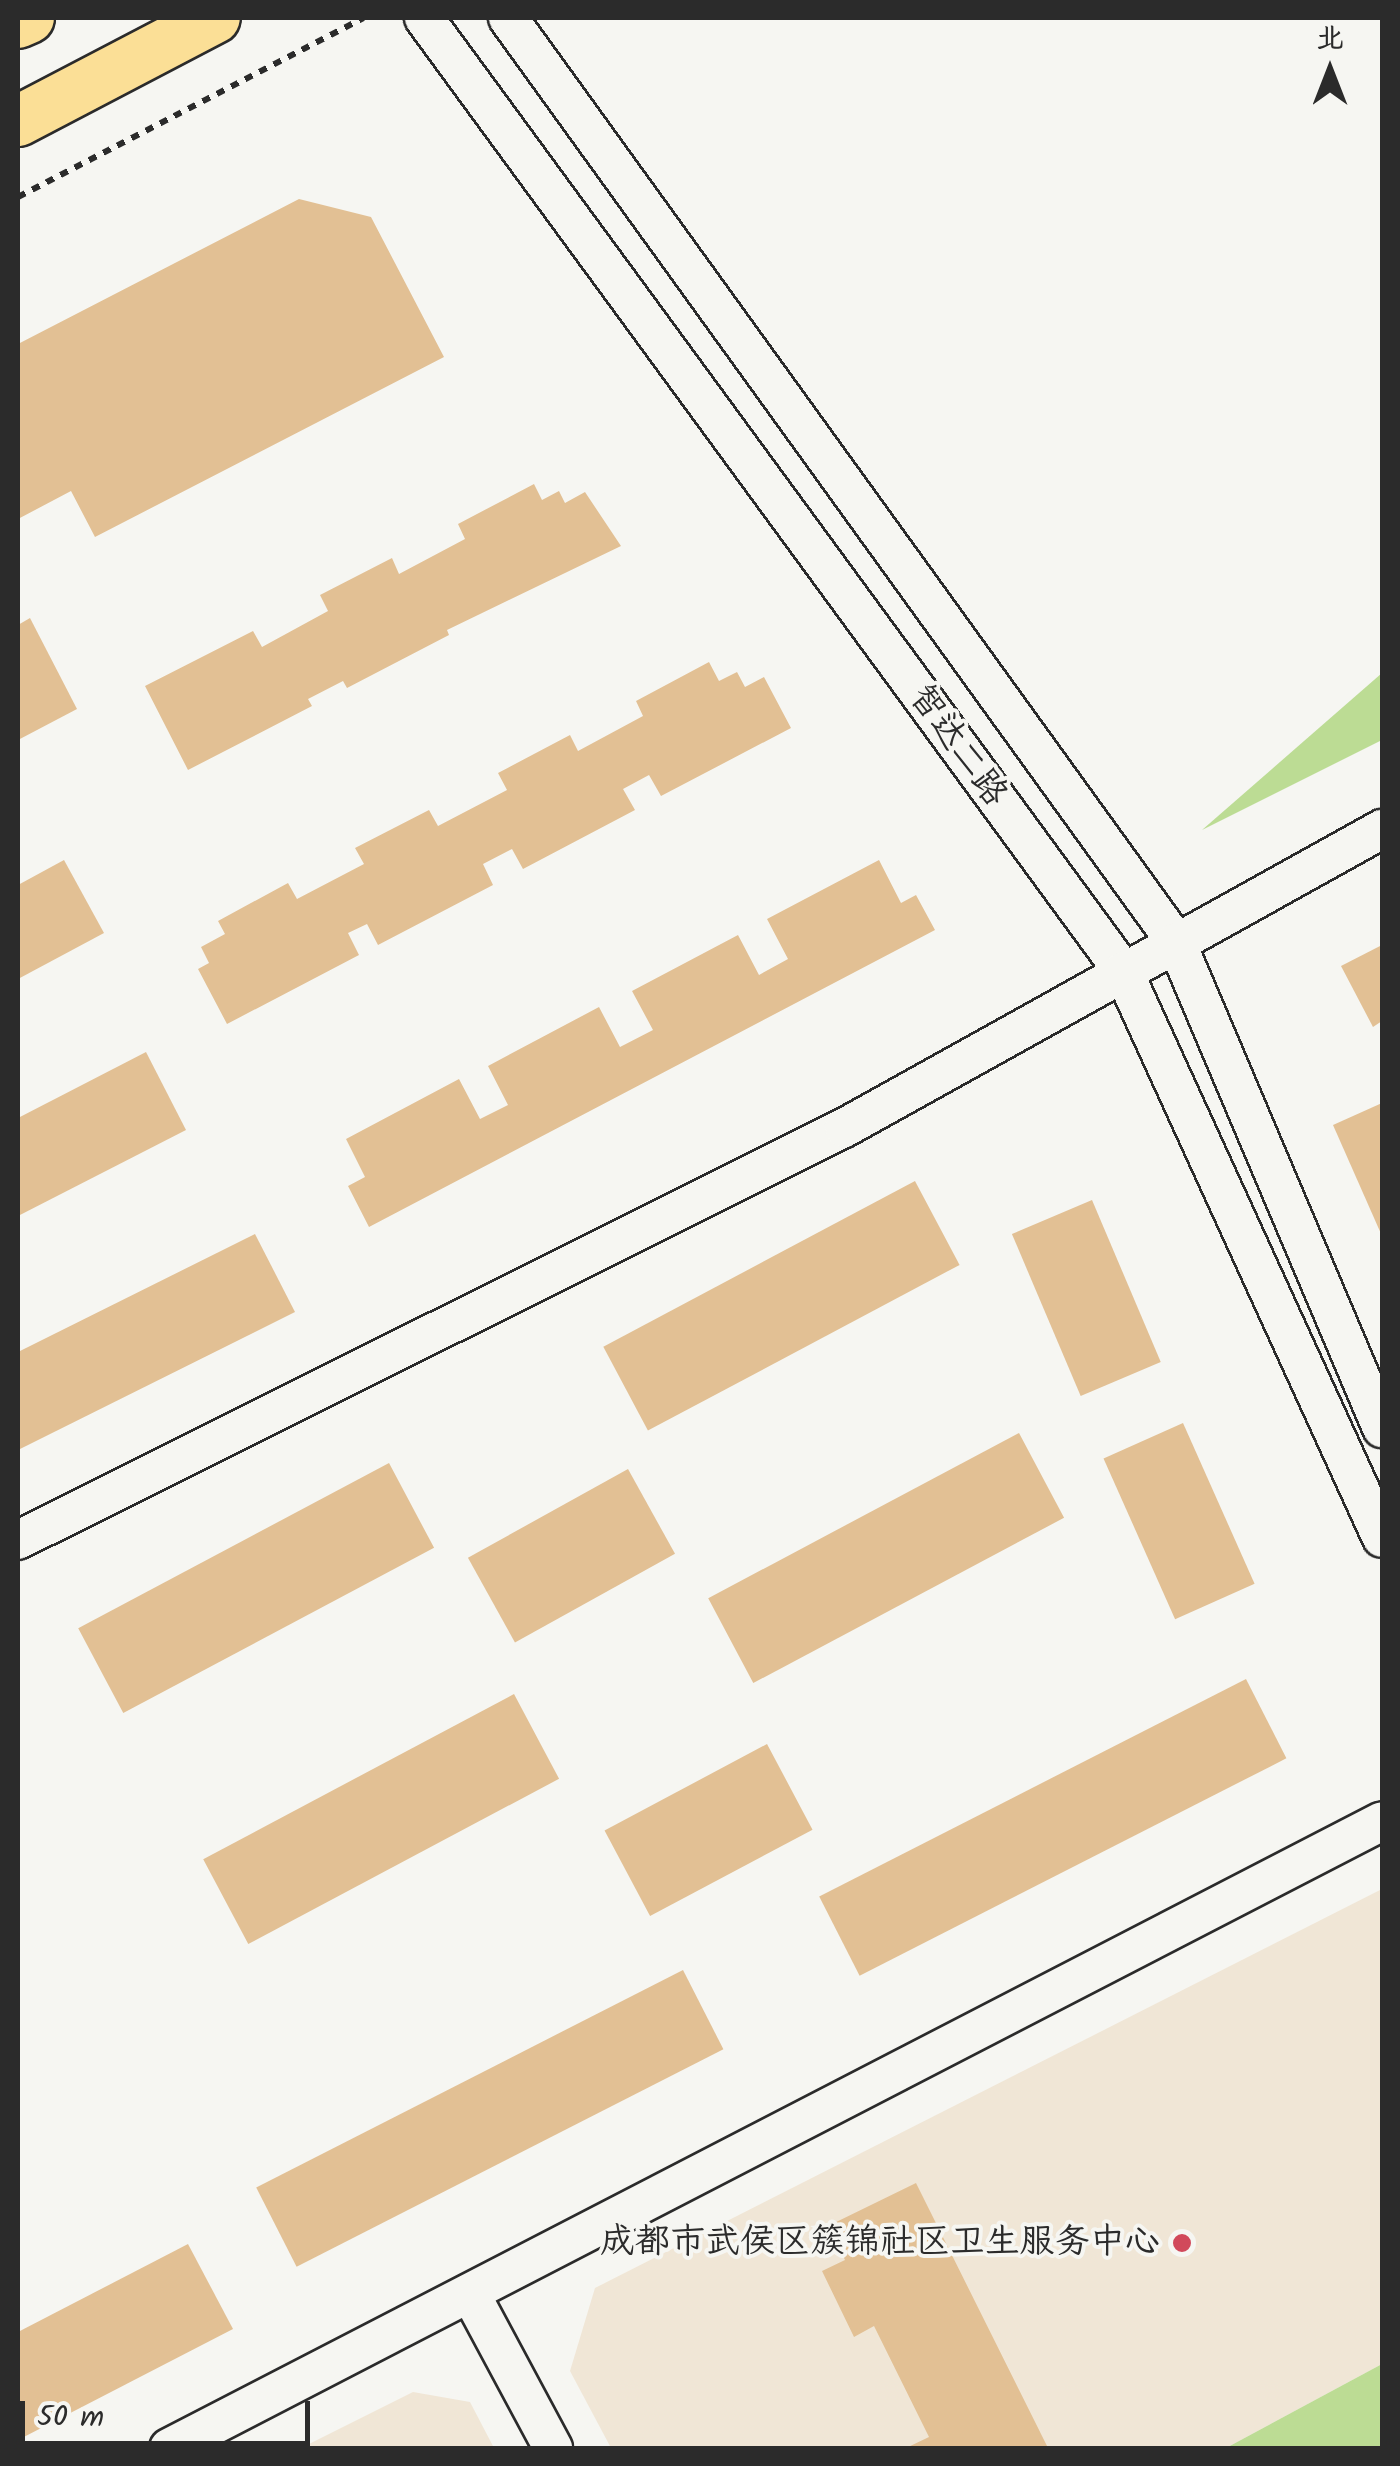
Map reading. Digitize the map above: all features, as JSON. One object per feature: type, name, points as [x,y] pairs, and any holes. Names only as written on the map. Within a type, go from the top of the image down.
[{"type":"main road","points":[[18,24],[29,18]]},
{"type":"main road","points":[[18,121],[215,18]]},
{"type":"street","name":"智达二路","points":[[424,18],[1124,971],[1382,1538]]},
{"type":"street","name":"智达二路","points":[[508,18],[1176,942],[1382,1428]]},
{"type":"street","points":[[18,1540],[844,1128],[1382,829]]},
{"type":"street","points":[[169,2448],[1382,1821]]},
{"type":"street","points":[[470,2293],[553,2448]]},
{"type":"path","points":[[18,197],[364,18]]},
{"type":"shaded area","name":"成都市武侯区簇锦社区卫生服务中心","points":[[1382,1889],[1382,2364],[1226,2448],[611,2448],[570,2371],[595,2288]]},
{"type":"shaded area","points":[[413,2392],[470,2402],[494,2448],[301,2448]]},
{"type":"green space","points":[[1382,673],[1382,740],[1202,830]]},
{"type":"green space","points":[[1382,2364],[1382,2448],[1226,2448]]},
{"type":"building","points":[[299,199],[371,217],[444,357],[95,537],[71,491],[18,519],[18,344]]},
{"type":"building","points":[[534,484],[542,500],[559,491],[565,503],[585,492],[621,546],[447,630],[449,635],[347,688],[343,681],[308,699],[312,706],[188,770],[145,686],[253,631],[262,647],[328,611],[320,595],[392,558],[399,574],[465,539],[458,524]]},
{"type":"building","points":[[30,618],[77,709],[18,740],[18,625]]},
{"type":"building","points":[[709,662],[719,681],[737,672],[745,687],[764,677],[791,728],[661,796],[649,775],[623,789],[635,810],[523,869],[512,849],[483,864],[493,885],[378,945],[367,924],[348,933],[359,955],[227,1024],[198,969],[209,963],[201,947],[225,934],[218,921],[288,883],[297,899],[364,864],[355,848],[429,810],[438,826],[507,790],[498,773],[570,735],[578,751],[643,716],[636,701]]},
{"type":"building","points":[[64,860],[104,933],[18,979],[18,885]]},
{"type":"building","points":[[879,860],[901,903],[916,895],[935,930],[369,1227],[348,1186],[365,1177],[346,1139],[459,1079],[480,1119],[508,1105],[488,1066],[599,1007],[620,1047],[653,1030],[632,991],[738,935],[759,975],[788,959],[767,919]]},
{"type":"building","points":[[1382,945],[1382,1021],[1373,1027],[1341,966]]},
{"type":"building","points":[[146,1052],[186,1130],[18,1216],[18,1118]]},
{"type":"building","points":[[1382,1103],[1382,1236],[1333,1125]]},
{"type":"building","points":[[915,1181],[960,1265],[648,1431],[603,1347]]},
{"type":"building","points":[[1092,1200],[1161,1362],[1081,1396],[1012,1234]]},
{"type":"building","points":[[255,1234],[295,1312],[18,1450],[18,1352]]},
{"type":"building","points":[[1183,1423],[1255,1584],[1175,1619],[1104,1458]]},
{"type":"building","points":[[1019,1433],[1064,1518],[753,1683],[708,1598]]},
{"type":"building","points":[[389,1463],[434,1548],[123,1713],[78,1628]]},
{"type":"building","points":[[628,1469],[675,1554],[515,1643],[468,1558]]},
{"type":"building","points":[[1246,1679],[1286,1758],[860,1976],[819,1896]]},
{"type":"building","points":[[514,1694],[559,1779],[248,1944],[203,1859]]},
{"type":"building","points":[[767,1744],[813,1830],[650,1916],[605,1830]]},
{"type":"building","points":[[683,1970],[723,2049],[297,2267],[256,2187]]},
{"type":"building","points":[[916,2183],[1048,2448],[906,2448],[929,2437],[874,2326],[854,2337],[822,2271],[845,2260],[828,2226]]},
{"type":"building","points":[[188,2244],[233,2329],[18,2440],[18,2332]]},
{"type":"place","name":"成都市武侯区簇锦社区卫生服务中心","points":[[1182,2243]]}]
